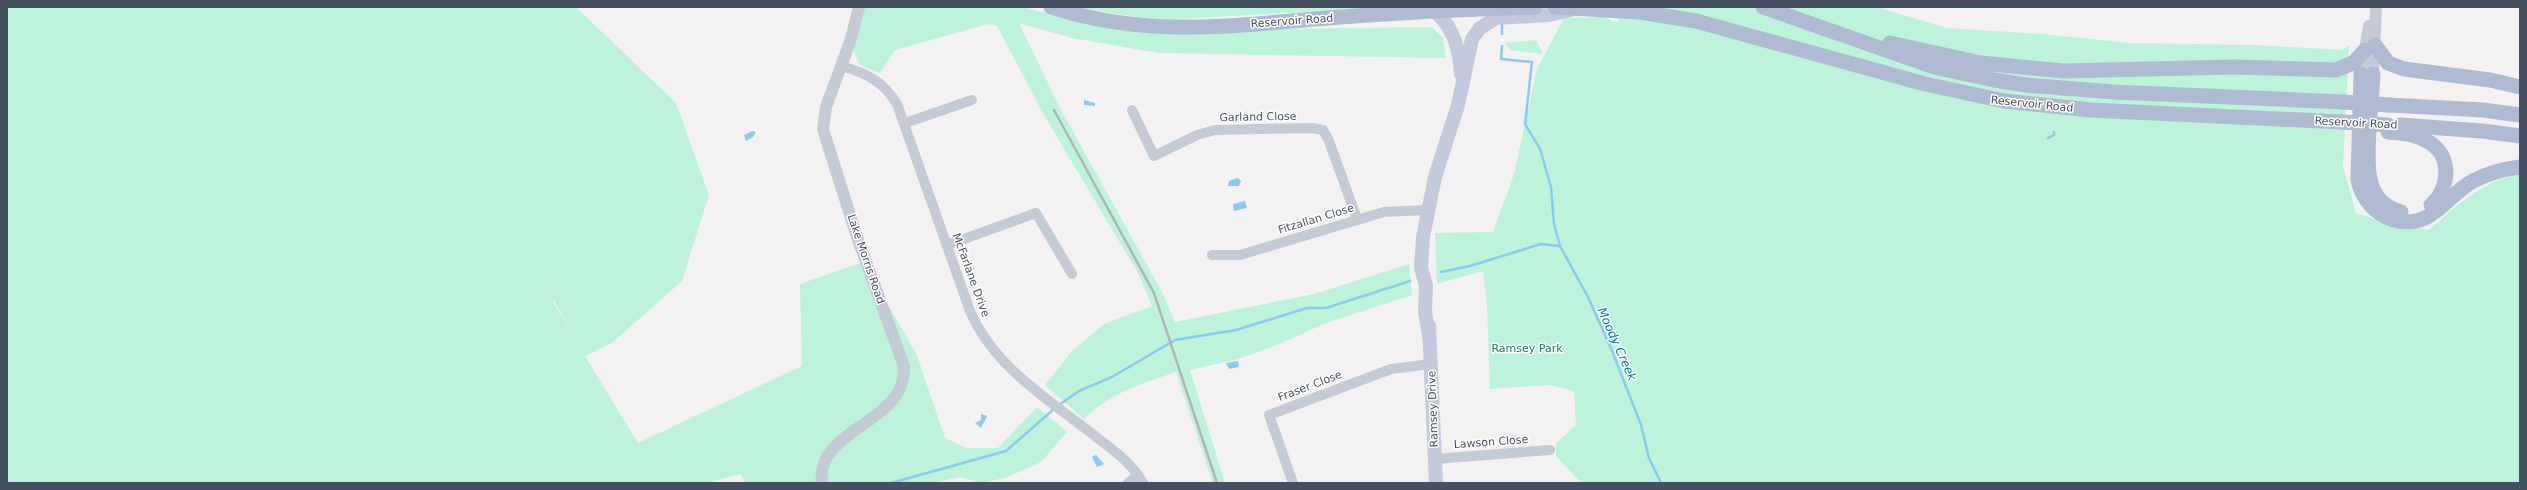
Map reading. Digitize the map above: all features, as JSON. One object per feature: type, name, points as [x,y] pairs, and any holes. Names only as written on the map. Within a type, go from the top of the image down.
[{"type":"main road","name":"Reservoir Road","points":[[1051,7],[1096,20],[1177,28],[1463,8],[1535,7]]},
{"type":"main road","name":"Reservoir Road","points":[[1555,7],[1640,12],[1696,21],[1967,95],[2025,104],[2091,110],[2342,126],[2482,130],[2520,136]]},
{"type":"main road","name":"Reservoir Road","points":[[1763,7],[1934,67],[2026,85],[2113,92],[2389,104],[2483,110],[2520,115]]},
{"type":"main road","name":"Ramsey Drive","points":[[1436,483],[1429,335],[1431,283],[1426,261],[1428,210],[1435,177],[1460,91],[1472,39],[1480,28],[1496,18],[1549,15],[1579,8]]},
{"type":"main road","name":"Ramsey Drive","points":[[1434,11],[1441,16],[1451,31],[1460,69],[1460,91]]},
{"type":"main road","points":[[1815,25],[1947,57],[2035,70],[2097,72],[2226,67],[2336,70],[2345,67],[2360,57],[2370,47],[2395,66],[2431,74]]},
{"type":"main road","points":[[2318,69],[2367,74],[2431,74],[2490,80],[2520,87]]},
{"type":"main road","points":[[2367,74],[2370,182],[2379,199],[2388,207],[2404,213],[2422,210],[2436,200],[2444,189],[2446,172],[2444,161],[2438,150],[2429,142],[2388,128]]},
{"type":"main road","points":[[2367,74],[2358,179],[2366,201],[2380,214],[2398,220],[2420,220],[2432,214],[2458,191],[2474,180],[2498,171],[2520,167]]},
{"type":"street","name":"Lake Morris Road","points":[[822,483],[826,462],[835,447],[894,401],[904,378],[904,366],[857,237],[823,129],[826,107],[851,38],[859,7]]},
{"type":"street","points":[[2370,47],[2371,7]]},
{"type":"street","points":[[2367,74],[2376,7]]},
{"type":"street","name":"McFarlane Drive","points":[[841,66],[863,72],[880,82],[891,95],[905,123],[970,311],[983,337],[1006,364],[1129,464],[1140,479]]},
{"type":"street","points":[[905,123],[972,100]]},
{"type":"street","name":"Garland Close","points":[[1132,110],[1154,156],[1197,135],[1215,130],[1312,128],[1323,130],[1329,141],[1357,219]]},
{"type":"street","name":"Fitzallan Close","points":[[1212,256],[1240,255],[1357,219],[1397,210],[1428,210]]},
{"type":"street","points":[[947,244],[1036,213],[1072,274]]},
{"type":"street","name":"Fraser Close","points":[[1293,483],[1269,415],[1391,369],[1431,364]]},
{"type":"street","name":"Lawson Close","points":[[1435,458],[1550,450]]},
{"type":"street","points":[[1128,483],[1140,479]]},
{"type":"green space","points":[[7,7],[576,7],[676,103],[709,195],[682,281],[613,342],[585,356],[638,443],[802,366],[800,284],[863,262],[916,353],[945,438],[967,448],[998,448],[1037,407],[1067,432],[1041,462],[1008,477],[983,483],[960,477],[931,483],[746,483],[740,474],[707,483],[7,483]],"holes":[[[553,299],[576,340],[553,302]]]},
{"type":"green space","points":[[862,7],[1022,7],[1119,31],[1432,27],[1443,38],[1446,58],[1159,53],[1072,38],[1019,23],[1060,108],[1162,292],[1175,322],[1314,294],[1409,264],[1412,295],[1326,323],[1275,346],[1238,359],[1190,370],[1225,483],[1213,483],[1176,372],[1139,385],[1115,396],[1093,410],[1084,419],[1045,385],[1073,350],[1104,324],[1152,306],[1138,273],[1044,115],[997,26],[988,24],[895,50],[880,73],[860,65],[852,48],[863,18]]},
{"type":"green space","points":[[1071,7],[1393,7],[1160,20]]},
{"type":"green space","name":"Ramsey Park","points":[[1622,7],[1877,7],[1947,28],[2042,34],[2130,43],[2255,45],[2342,50],[2349,46],[2343,166],[2356,213],[2393,225],[2429,230],[2471,195],[2482,188],[2507,177],[2520,175],[2520,483],[1581,483],[1556,456],[1556,443],[1576,425],[1574,391],[1549,385],[1490,389],[1487,305],[1483,271],[1437,284],[1435,233],[1493,232],[1514,174],[1537,69],[1564,18],[1606,17],[1611,21],[1618,22]]},
{"type":"green space","points":[[1536,40],[1543,54],[1510,50],[1505,43]]},
{"type":"water","points":[[1084,100],[1095,103],[1095,106],[1084,105]]},
{"type":"water","points":[[753,131],[756,132],[753,137],[746,141],[744,135]]},
{"type":"water","points":[[1238,178],[1241,181],[1239,186],[1228,186],[1229,181]]},
{"type":"water","points":[[1245,201],[1247,208],[1234,211],[1233,204]]},
{"type":"water","points":[[1238,361],[1239,367],[1229,369],[1226,363]]},
{"type":"water","points":[[981,414],[987,416],[981,428],[975,423],[981,420]]},
{"type":"water","points":[[1096,455],[1104,464],[1097,467],[1092,457]]},
{"type":"waterway","points":[[1502,23],[1502,34]]},
{"type":"waterway","points":[[1502,46],[1501,59],[1532,62],[1525,124],[1540,149],[1551,187],[1554,224],[1560,246]]},
{"type":"waterway","points":[[2048,138],[2054,135],[2054,132]]},
{"type":"waterway","name":"Moody Creek","points":[[1441,272],[1470,266],[1541,244],[1560,246],[1588,297],[1612,351],[1641,425],[1649,458],[1661,483]]},
{"type":"waterway","points":[[1059,405],[1079,391],[1112,377],[1175,340],[1236,330],[1307,308],[1326,308],[1410,281]]},
{"type":"waterway","points":[[891,483],[1006,451],[1055,408]]},
{"type":"railway","points":[[1054,110],[1154,293],[1217,483]]}]
